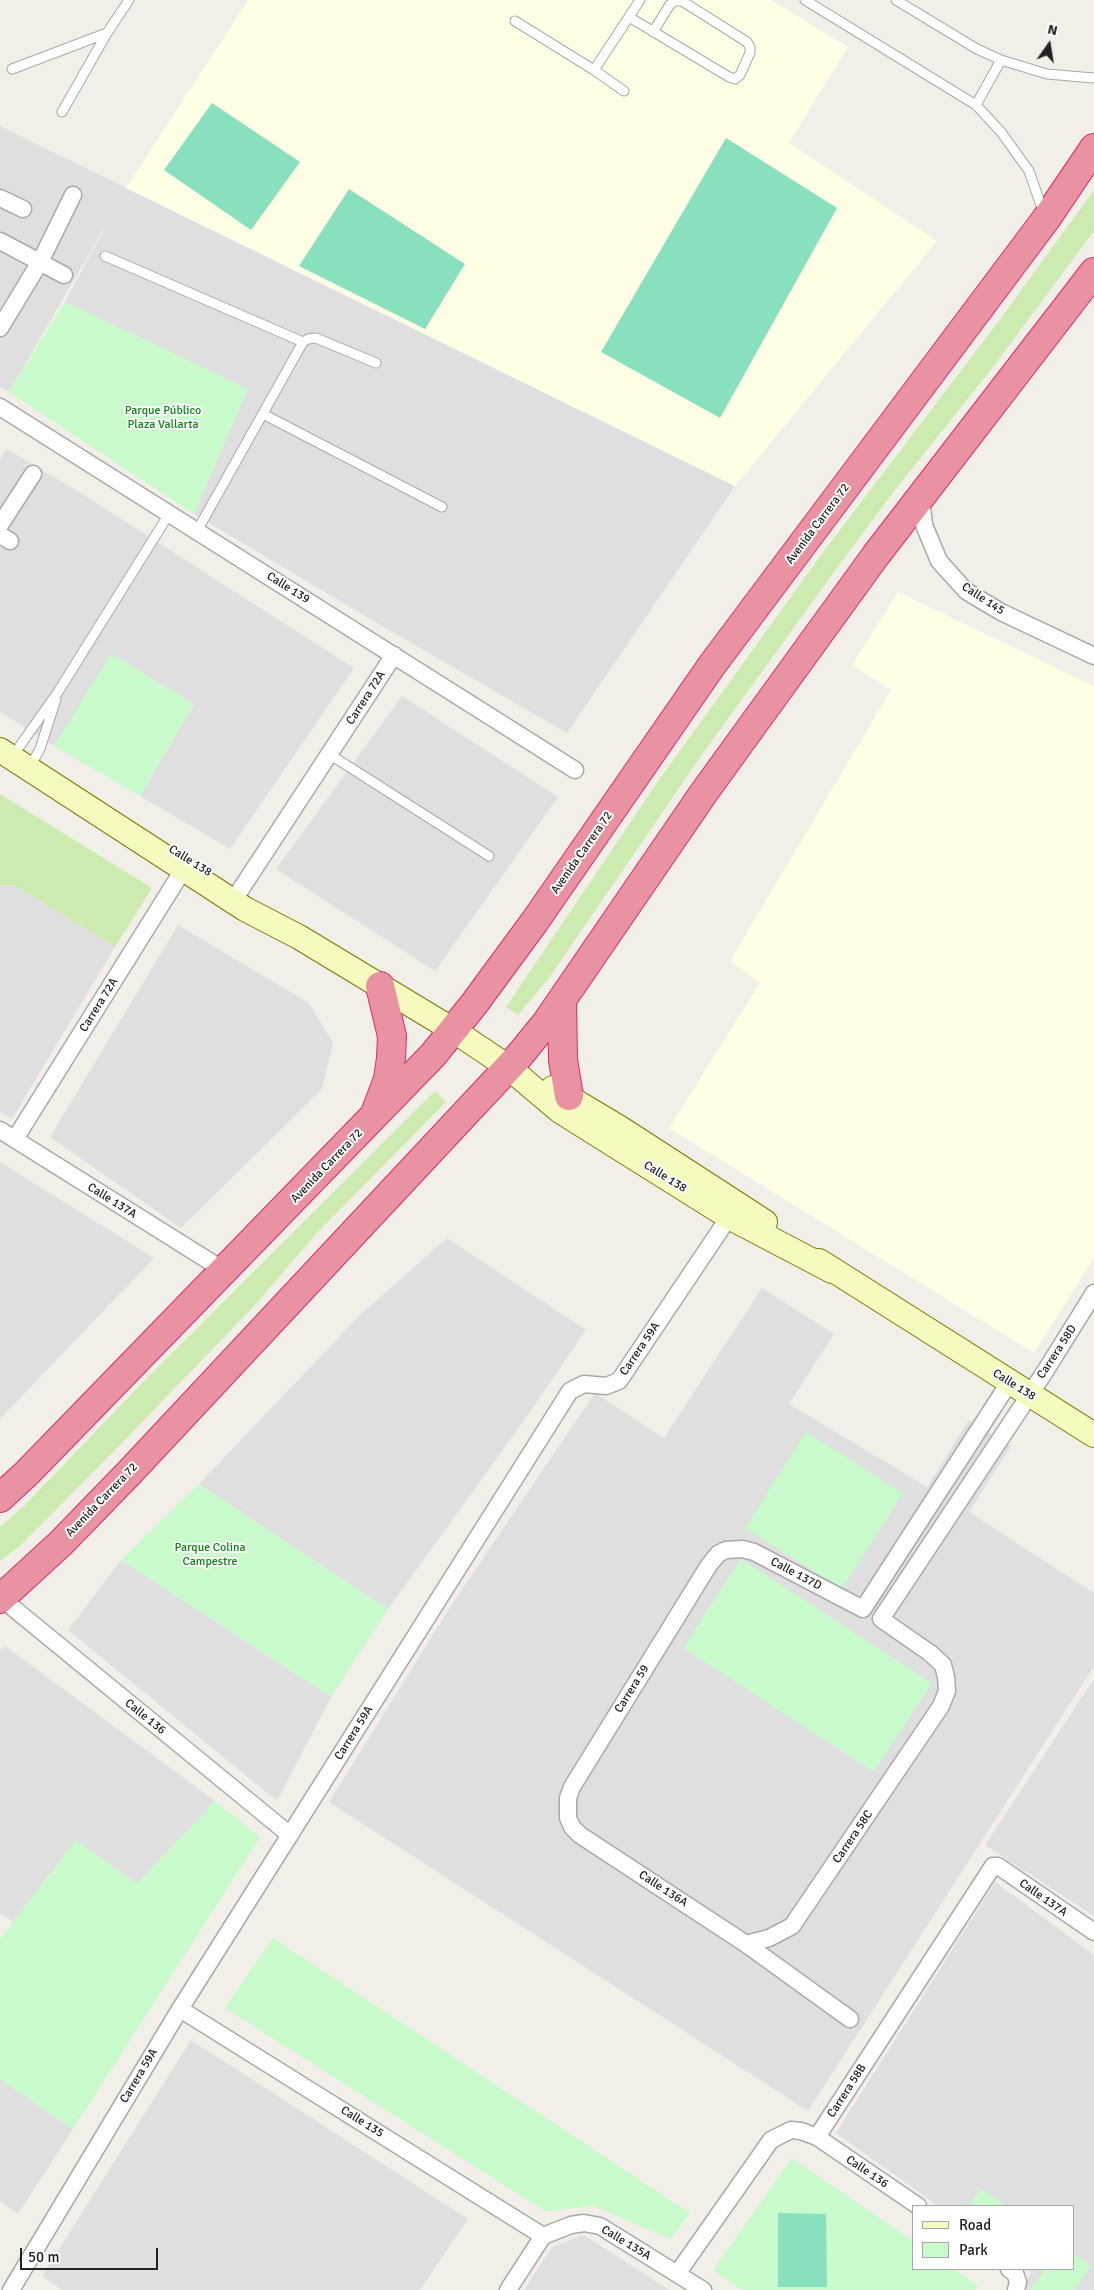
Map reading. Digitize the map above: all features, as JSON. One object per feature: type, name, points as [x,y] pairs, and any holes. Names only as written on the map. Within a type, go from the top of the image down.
[{"type":"highway","name":"Avenida Carrera 72","points":[[0,1498],[27,1473],[424,1067],[535,921],[712,665],[1046,219],[1094,148]]},
{"type":"highway","name":"Avenida Carrera 72","points":[[1,1598],[60,1543],[129,1473],[508,1067],[562,1001],[705,791],[870,563],[1094,272]]},
{"type":"highway","points":[[372,1121],[388,1079],[391,1058],[392,1036],[380,986]]},
{"type":"highway","points":[[562,1001],[563,1060],[569,1096]]},
{"type":"main road","name":"Calle 138","points":[[13,759],[245,909],[299,937],[453,1030],[508,1067],[560,1110],[729,1217],[832,1271]]},
{"type":"main road","name":"Calle 138","points":[[73,797],[126,822],[239,892],[299,937]]},
{"type":"main road","name":"Calle 138","points":[[508,1067],[569,1096],[738,1203],[832,1271],[1094,1435]]},
{"type":"street","points":[[0,328],[40,262],[73,195]]},
{"type":"street","points":[[0,198],[22,209]]},
{"type":"street","points":[[0,241],[64,275]]},
{"type":"street","name":"Calle 139","points":[[0,407],[575,770]]},
{"type":"street","points":[[0,525],[33,474]]},
{"type":"street","name":"Calle 145","points":[[921,498],[924,525],[939,562],[949,575],[966,591],[1001,612],[1094,656]]},
{"type":"street","name":"Carrera 72A","points":[[239,892],[394,655]]},
{"type":"street","name":"Carrera 72A","points":[[15,1139],[184,870]]},
{"type":"street","name":"Calle 137A","points":[[0,1130],[225,1271]]},
{"type":"street","name":"Carrera 59A","points":[[11,2290],[180,2009],[570,1391],[584,1384],[606,1386],[618,1381],[729,1217]]},
{"type":"street","name":"Carrera 58D","points":[[863,1609],[950,1473],[1094,1293]]},
{"type":"street","name":"Carrera 58D","points":[[941,1706],[947,1691],[943,1666],[930,1653],[881,1618],[969,1485],[1018,1388]]},
{"type":"street","points":[[950,1473],[969,1485]]},
{"type":"street","name":"Calle 137D","points":[[726,1550],[743,1549],[754,1552],[863,1609]]},
{"type":"street","name":"Carrera 59","points":[[580,1835],[572,1827],[568,1818],[567,1808],[572,1787],[708,1565],[718,1554],[726,1550]]},
{"type":"street","name":"Calle 136","points":[[1,1598],[290,1835]]},
{"type":"street","name":"Carrera 58C","points":[[746,1944],[769,1938],[792,1926],[941,1706]]},
{"type":"street","name":"Calle 136A","points":[[580,1835],[746,1944],[850,2019]]},
{"type":"street","name":"Calle 137A","points":[[993,1866],[998,1866],[1094,1932]]},
{"type":"street","name":"Carrera 58B","points":[[817,2137],[993,1866]]},
{"type":"street","name":"Calle 135","points":[[180,2009],[543,2236]]},
{"type":"street","points":[[677,2274],[771,2140],[791,2130],[801,2131],[817,2137]]},
{"type":"street","name":"Calle 136","points":[[817,2137],[917,2205]]},
{"type":"street","name":"Calle 135A","points":[[543,2236],[571,2224],[584,2223],[600,2226],[703,2290]]},
{"type":"street","points":[[508,2290],[543,2236]]},
{"type":"street","points":[[1012,2271],[1018,2282],[1016,2290]]},
{"type":"lane","points":[[62,112],[106,32],[130,0]]},
{"type":"lane","points":[[594,70],[640,0]]},
{"type":"lane","points":[[806,0],[976,104],[1001,132],[1028,171],[1046,219]]},
{"type":"lane","points":[[896,0],[977,49],[1001,60],[1046,74],[1094,78]]},
{"type":"lane","points":[[629,17],[653,32],[729,77],[735,79],[740,75],[750,53],[750,47],[747,42],[682,1],[674,1],[669,6],[653,32]]},
{"type":"lane","points":[[515,21],[624,91]]},
{"type":"lane","points":[[12,69],[106,32]]},
{"type":"lane","points":[[976,104],[1001,60]]},
{"type":"lane","points":[[105,256],[303,342]]},
{"type":"lane","points":[[197,531],[303,342],[316,338],[376,363]]},
{"type":"lane","points":[[263,414],[442,507]]},
{"type":"lane","points":[[13,759],[58,692],[169,514]]},
{"type":"lane","points":[[13,759],[40,749],[58,692]]},
{"type":"lane","points":[[329,754],[490,856]]},
{"type":"shaded area","points":[[248,0],[771,0],[848,47],[789,143],[937,241],[735,486],[126,188]]},
{"type":"shaded area","points":[[0,126],[735,486],[567,733],[194,514],[247,389],[65,302],[112,214],[9,392],[0,387]]},
{"type":"shaded area","points":[[7,449],[84,495],[354,668],[230,849],[140,796],[194,704],[113,655],[54,746],[0,712],[0,459]]},
{"type":"shaded area","points":[[898,592],[1094,686],[1094,1258],[1034,1353],[669,1128],[760,983],[730,961],[891,690],[852,665]]},
{"type":"shaded area","points":[[402,696],[558,797],[435,971],[276,869]]},
{"type":"shaded area","points":[[0,885],[16,886],[115,947],[12,1119],[0,1112]]},
{"type":"shaded area","points":[[178,925],[309,1003],[333,1043],[322,1089],[181,1228],[50,1137]]},
{"type":"shaded area","points":[[0,1162],[154,1258],[0,1419]]},
{"type":"shaded area","points":[[447,1238],[586,1330],[523,1422],[388,1609],[199,1484],[359,1316]]},
{"type":"shaded area","points":[[762,1288],[834,1334],[789,1404],[927,1487],[969,1420],[1011,1446],[969,1512],[1094,1593],[1094,1666],[808,2111],[329,1802],[452,1604],[595,1393],[664,1438]]},
{"type":"shaded area","points":[[121,1560],[331,1697],[277,1801],[68,1630]]},
{"type":"shaded area","points":[[5,1646],[215,1801],[137,1884],[76,1840],[13,1922],[0,1913],[0,1650]]},
{"type":"shaded area","points":[[1094,1679],[1094,1916],[985,1845]]},
{"type":"shaded area","points":[[995,1882],[1094,1955],[1094,2290],[1021,2290],[1031,2273],[1027,2270],[1074,2270],[1074,2205],[937,2205],[836,2133]]},
{"type":"shaded area","points":[[191,2040],[468,2219],[420,2290],[62,2290],[42,2276]]},
{"type":"shaded area","points":[[0,2079],[73,2129],[18,2214],[0,2201]]},
{"type":"shaded area","points":[[584,2235],[669,2290],[524,2290],[552,2247]]},
{"type":"green space","points":[[212,103],[300,162],[251,230],[164,170]]},
{"type":"green space","points":[[726,138],[837,208],[720,418],[601,352]]},
{"type":"green space","points":[[349,189],[465,264],[425,329],[299,266]]},
{"type":"green space","points":[[1094,190],[1094,231],[990,371],[891,495],[834,572],[701,756],[549,978],[518,1015],[506,1007],[659,780],[824,551],[1001,318]]},
{"type":"green space","name":"Parque Público Plaza Vallarta","points":[[65,302],[248,389],[194,514],[9,392]]},
{"type":"green space","points":[[111,654],[194,704],[140,796],[54,746]]},
{"type":"green space","points":[[0,794],[152,888],[115,947],[16,886],[0,885]]},
{"type":"green space","points":[[435,1091],[446,1102],[315,1235],[255,1305],[121,1444],[21,1545],[0,1561],[0,1527],[23,1507],[145,1380]]},
{"type":"green space","points":[[806,1432],[903,1493],[842,1589],[745,1528]]},
{"type":"green space","name":"Parque Colina Campestre","points":[[199,1484],[388,1609],[331,1697],[121,1560]]},
{"type":"green space","points":[[741,1559],[932,1683],[874,1772],[683,1648]]},
{"type":"green space","points":[[215,1801],[260,1837],[73,2129],[0,2079],[0,1939],[76,1840],[137,1884]]},
{"type":"green space","points":[[273,1938],[690,2213],[670,2239],[594,2206],[545,2211],[225,2008]]},
{"type":"green space","points":[[792,2158],[912,2240],[912,2270],[954,2270],[978,2286],[975,2290],[742,2290],[713,2270]]},
{"type":"green space","points":[[981,2189],[1005,2205],[969,2205]]},
{"type":"green space","points":[[778,2213],[826,2214],[827,2287],[778,2287]]},
{"type":"green space","points":[[1074,2254],[1091,2266],[1074,2290],[1030,2290],[1043,2272],[1040,2270],[1074,2270]]}]
